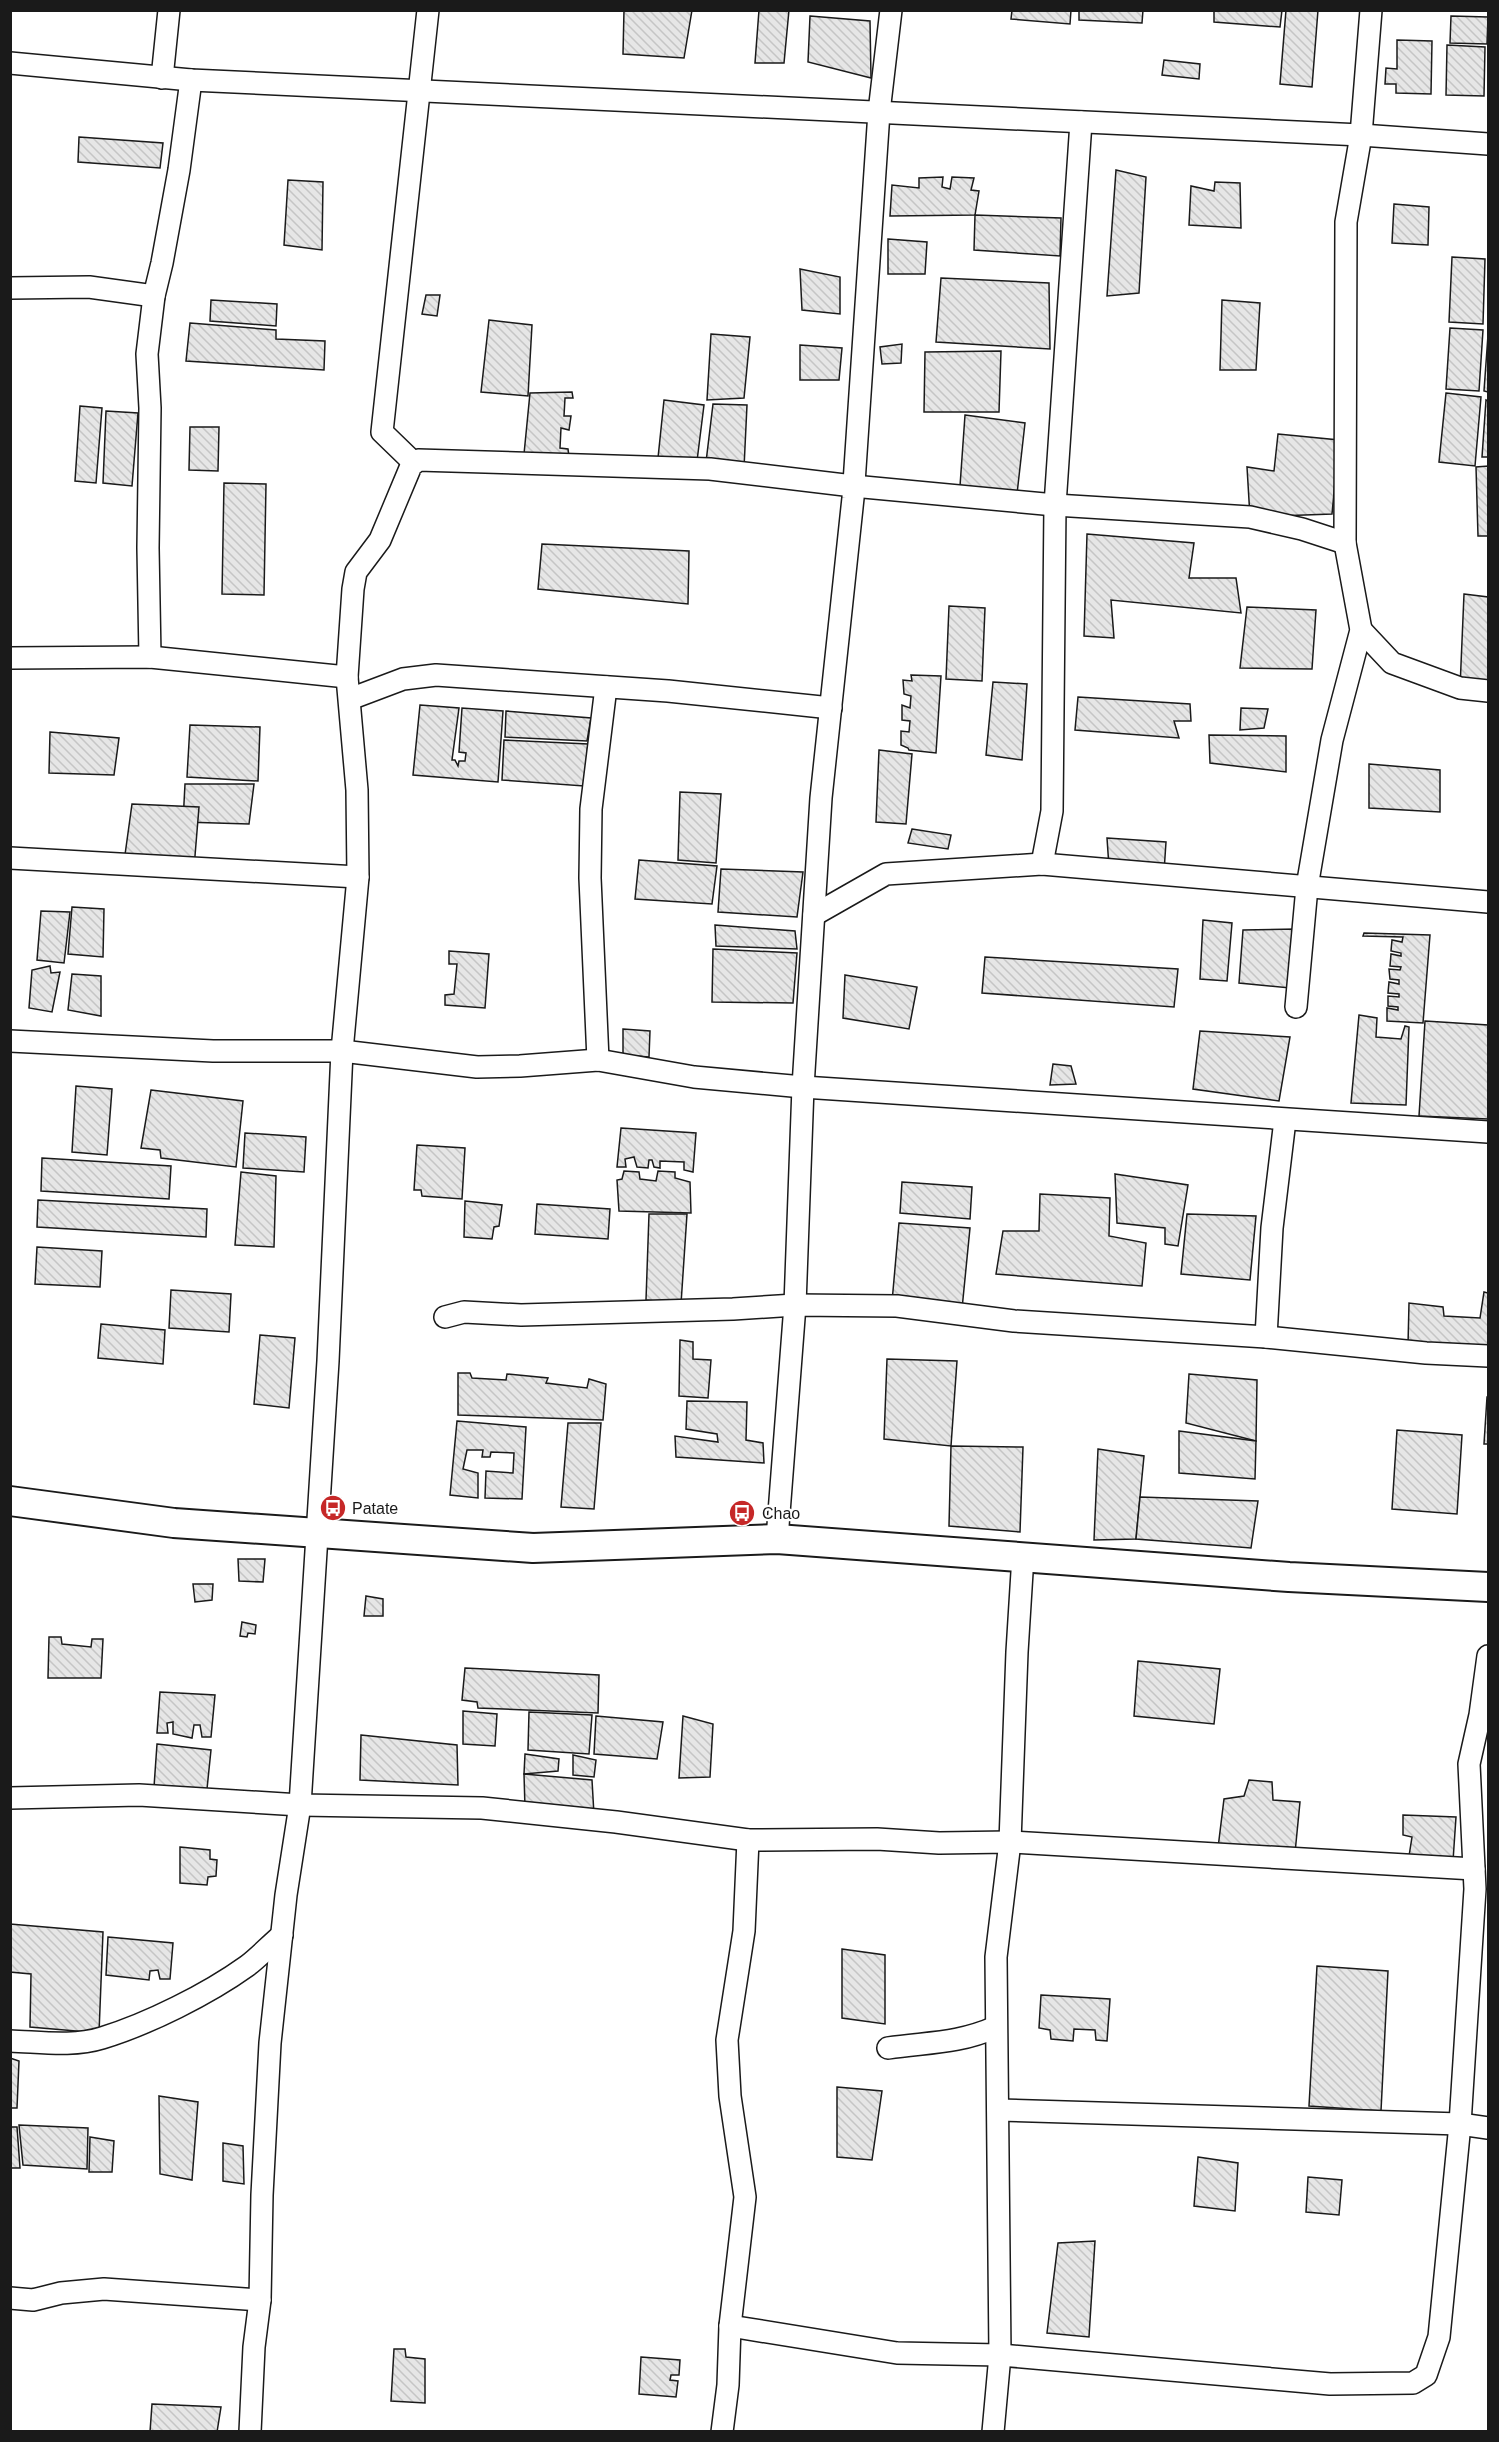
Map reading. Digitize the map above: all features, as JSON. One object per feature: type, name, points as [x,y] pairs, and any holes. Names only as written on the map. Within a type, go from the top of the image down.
[{"type":"street","points":[[162,78],[169,10]]},
{"type":"street","points":[[414,463],[382,432],[428,10]]},
{"type":"street","points":[[777,1539],[795,1305],[803,1087],[821,798],[853,486],[879,112],[891,10]]},
{"type":"street","points":[[1296,1007],[1307,887],[1332,740],[1361,630],[1345,543],[1346,222],[1361,135],[1371,10]]},
{"type":"street","points":[[10,63],[191,80],[1361,135],[1488,144]]},
{"type":"street","points":[[150,657],[148,548],[150,408],[147,354],[154,296],[179,170],[191,80]]},
{"type":"street","points":[[1042,864],[1052,811],[1055,505],[1081,122]]},
{"type":"street","points":[[10,288],[89,287],[154,296]]},
{"type":"street","points":[[250,2432],[254,2347],[260,2300],[262,2195],[269,2054],[282,1935],[300,1805],[332,1294],[342,1051],[358,877],[357,790],[347,677],[356,572],[380,540],[414,463],[418,460],[710,469],[853,486],[1055,505],[1250,517],[1302,529],[1345,543]]},
{"type":"street","points":[[1361,630],[1392,663],[1461,688],[1488,691]]},
{"type":"street","points":[[10,658],[150,657],[347,677]]},
{"type":"street","points":[[350,699],[403,679],[436,675],[668,691],[831,708]]},
{"type":"street","points":[[598,1060],[590,878],[591,809],[606,687]]},
{"type":"street","points":[[10,858],[358,877]]},
{"type":"street","points":[[814,915],[886,874],[1042,864],[1488,902]]},
{"type":"street","points":[[10,1041],[213,1051],[342,1051],[477,1067],[598,1060],[694,1077],[803,1087],[1488,1132]]},
{"type":"street","points":[[1266,1337],[1272,1228],[1285,1120]]},
{"type":"street","points":[[445,1317],[464,1312],[521,1315],[795,1305],[897,1306],[1014,1321],[1266,1337],[1426,1353],[1488,1356]]},
{"type":"street","points":[[10,1501],[174,1523],[533,1548],[777,1539],[1289,1577],[1488,1587]]},
{"type":"street","points":[[993,2432],[1000,2355],[996,1957],[1010,1842],[1023,1556]]},
{"type":"street","points":[[730,2326],[897,2353],[1000,2355],[1330,2384],[1413,2383],[1426,2375],[1439,2337],[1460,2124],[1479,1878],[1468,1764],[1479,1715],[1488,1656]]},
{"type":"street","points":[[10,1798],[139,1795],[300,1805],[482,1808],[616,1822],[748,1840],[877,1839],[939,1843],[1010,1842],[1479,1878]]},
{"type":"street","points":[[722,2432],[728,2385],[730,2326],[745,2197],[730,2096],[727,2040],[744,1931],[748,1840]]},
{"type":"street","points":[[10,2041],[63,2044],[101,2038],[152,2018],[204,1992],[248,1966],[282,1935]]},
{"type":"street","points":[[888,2048],[941,2043],[980,2034],[996,2027]]},
{"type":"street","points":[[998,2110],[1460,2124],[1488,2128]]},
{"type":"street","points":[[10,2298],[33,2300],[61,2293],[104,2289],[260,2300]]},
{"type":"building","points":[[624,10],[692,10],[684,58],[623,54]]},
{"type":"building","points":[[759,10],[789,10],[784,63],[755,63]]},
{"type":"building","points":[[1012,10],[1071,10],[1070,24],[1011,19]]},
{"type":"building","points":[[1079,10],[1143,10],[1142,23],[1079,20]]},
{"type":"building","points":[[1214,10],[1282,10],[1280,27],[1214,22]]},
{"type":"building","points":[[1286,10],[1318,10],[1312,87],[1280,84]]},
{"type":"building","points":[[810,16],[870,21],[871,78],[808,62]]},
{"type":"building","points":[[1451,16],[1488,17],[1487,44],[1450,43]]},
{"type":"building","points":[[1397,40],[1432,41],[1431,94],[1396,93],[1396,84],[1385,84],[1386,68],[1397,69]]},
{"type":"building","points":[[1447,45],[1485,47],[1484,96],[1446,95]]},
{"type":"building","points":[[1164,60],[1200,64],[1199,79],[1162,75]]},
{"type":"building","points":[[79,137],[163,143],[160,168],[78,162]]},
{"type":"building","points":[[1116,170],[1146,177],[1139,293],[1107,296]]},
{"type":"building","points":[[943,177],[942,187],[950,189],[952,177],[974,178],[971,190],[979,191],[975,215],[890,216],[892,185],[919,188],[919,178]]},
{"type":"building","points":[[288,180],[323,182],[322,250],[284,245]]},
{"type":"building","points":[[1215,182],[1240,183],[1241,228],[1189,225],[1191,186],[1214,191]]},
{"type":"building","points":[[1394,204],[1429,207],[1428,245],[1392,243]]},
{"type":"building","points":[[975,215],[1061,218],[1060,256],[974,250]]},
{"type":"building","points":[[888,239],[927,242],[925,274],[888,274]]},
{"type":"building","points":[[1452,257],[1485,259],[1483,324],[1449,322]]},
{"type":"building","points":[[800,269],[840,277],[840,314],[802,310]]},
{"type":"building","points":[[941,278],[1049,283],[1050,349],[936,342]]},
{"type":"building","points":[[426,295],[440,295],[437,316],[422,314]]},
{"type":"building","points":[[211,300],[277,304],[276,326],[210,321]]},
{"type":"building","points":[[1222,300],[1260,303],[1256,370],[1220,370]]},
{"type":"building","points":[[489,320],[532,325],[528,396],[481,392]]},
{"type":"building","points":[[190,323],[276,330],[276,339],[325,341],[324,370],[186,361]]},
{"type":"building","points":[[1450,328],[1483,330],[1479,391],[1446,389]]},
{"type":"building","points":[[711,334],[750,337],[744,398],[707,400]]},
{"type":"building","points":[[1488,335],[1488,392],[1484,391]]},
{"type":"building","points":[[902,344],[901,363],[882,364],[880,347]]},
{"type":"building","points":[[800,345],[842,348],[839,380],[800,380]]},
{"type":"building","points":[[1001,351],[999,412],[924,412],[925,352]]},
{"type":"building","points":[[572,392],[573,398],[565,398],[564,416],[571,416],[569,430],[561,428],[560,448],[568,449],[569,457],[524,454],[530,393]]},
{"type":"building","points":[[1446,393],[1481,397],[1475,466],[1439,462]]},
{"type":"building","points":[[664,400],[704,405],[697,461],[658,458]]},
{"type":"building","points":[[1486,400],[1488,401],[1488,457],[1482,457]]},
{"type":"building","points":[[713,404],[747,405],[744,468],[706,462]]},
{"type":"building","points":[[80,406],[102,408],[96,483],[75,481]]},
{"type":"building","points":[[106,411],[138,413],[132,486],[103,483]]},
{"type":"building","points":[[965,415],[1025,423],[1017,494],[960,486]]},
{"type":"building","points":[[190,427],[219,427],[218,471],[189,470]]},
{"type":"building","points":[[1278,434],[1339,440],[1332,514],[1250,517],[1247,467],[1274,471]]},
{"type":"building","points":[[1488,466],[1488,536],[1478,536],[1476,467]]},
{"type":"building","points":[[224,483],[266,484],[264,595],[222,594]]},
{"type":"building","points":[[1087,534],[1194,543],[1189,578],[1236,578],[1241,613],[1111,600],[1114,638],[1084,636]]},
{"type":"building","points":[[542,544],[689,551],[688,604],[538,589]]},
{"type":"building","points":[[1464,594],[1488,597],[1488,688],[1460,688]]},
{"type":"building","points":[[949,606],[985,608],[982,681],[946,679]]},
{"type":"building","points":[[1247,607],[1316,610],[1312,669],[1240,668]]},
{"type":"building","points":[[911,675],[941,676],[936,753],[909,750],[901,745],[901,731],[909,732],[910,721],[902,720],[902,705],[910,708],[911,696],[904,694],[903,680],[912,681]]},
{"type":"building","points":[[993,682],[1027,684],[1022,760],[986,755]]},
{"type":"building","points":[[1078,697],[1190,704],[1191,721],[1174,721],[1179,738],[1075,730]]},
{"type":"building","points":[[420,705],[459,708],[452,760],[455,760],[458,766],[459,761],[465,761],[466,753],[459,752],[462,708],[503,711],[498,782],[413,775]]},
{"type":"building","points":[[1241,708],[1268,709],[1264,728],[1240,730]]},
{"type":"building","points":[[506,711],[591,718],[587,741],[505,737]]},
{"type":"building","points":[[190,725],[260,727],[258,781],[187,777]]},
{"type":"building","points":[[50,732],[119,738],[114,775],[49,773]]},
{"type":"building","points":[[1209,735],[1286,736],[1286,772],[1210,763]]},
{"type":"building","points":[[504,740],[588,744],[584,786],[502,780]]},
{"type":"building","points":[[879,750],[912,754],[906,824],[876,822]]},
{"type":"building","points":[[1369,764],[1440,770],[1440,812],[1369,808]]},
{"type":"building","points":[[185,784],[254,784],[249,824],[183,822]]},
{"type":"building","points":[[680,792],[721,794],[716,863],[678,860]]},
{"type":"building","points":[[132,804],[199,807],[194,868],[124,862]]},
{"type":"building","points":[[912,829],[951,835],[948,849],[908,843]]},
{"type":"building","points":[[1107,838],[1166,842],[1164,872],[1109,867]]},
{"type":"building","points":[[639,860],[717,866],[712,904],[635,899]]},
{"type":"building","points":[[721,869],[803,872],[797,917],[718,912]]},
{"type":"building","points":[[72,907],[104,909],[103,957],[68,954]]},
{"type":"building","points":[[41,911],[70,912],[64,963],[37,960]]},
{"type":"building","points":[[1203,920],[1232,923],[1227,981],[1200,979]]},
{"type":"building","points":[[715,925],[795,931],[797,949],[716,946]]},
{"type":"building","points":[[1296,929],[1290,988],[1239,983],[1243,930]]},
{"type":"building","points":[[1364,933],[1430,935],[1423,1023],[1387,1021],[1387,1008],[1398,1010],[1398,1007],[1388,1006],[1388,996],[1399,997],[1399,994],[1388,993],[1389,982],[1399,984],[1399,980],[1390,979],[1389,969],[1400,970],[1401,967],[1390,966],[1391,954],[1401,956],[1401,953],[1391,951],[1392,940],[1402,942],[1403,937],[1363,936]]},
{"type":"building","points":[[713,949],[797,953],[793,1003],[712,1002]]},
{"type":"building","points":[[449,951],[489,954],[485,1008],[445,1005],[445,995],[454,994],[457,964],[449,964]]},
{"type":"building","points":[[985,957],[1178,969],[1174,1007],[982,993]]},
{"type":"building","points":[[50,966],[51,973],[60,972],[52,1012],[29,1008],[32,970]]},
{"type":"building","points":[[72,974],[101,976],[101,1016],[68,1010]]},
{"type":"building","points":[[845,975],[917,987],[909,1029],[843,1018]]},
{"type":"building","points":[[1359,1015],[1377,1018],[1376,1037],[1401,1039],[1405,1026],[1409,1027],[1406,1105],[1351,1103]]},
{"type":"building","points":[[1425,1021],[1488,1025],[1488,1119],[1419,1116]]},
{"type":"building","points":[[623,1029],[650,1031],[649,1057],[623,1055]]},
{"type":"building","points":[[1200,1031],[1290,1037],[1279,1101],[1193,1089]]},
{"type":"building","points":[[1053,1064],[1071,1066],[1076,1084],[1050,1085]]},
{"type":"building","points":[[76,1086],[112,1089],[107,1155],[72,1152]]},
{"type":"building","points":[[151,1090],[243,1101],[236,1167],[161,1158],[160,1150],[141,1148]]},
{"type":"building","points":[[621,1128],[696,1133],[693,1172],[684,1170],[684,1162],[660,1161],[660,1168],[654,1167],[652,1160],[649,1160],[648,1168],[637,1167],[634,1157],[625,1159],[626,1167],[617,1167]]},
{"type":"building","points":[[245,1133],[306,1137],[304,1172],[243,1168]]},
{"type":"building","points":[[417,1145],[465,1148],[462,1199],[422,1196],[421,1190],[414,1190]]},
{"type":"building","points":[[42,1158],[171,1166],[169,1199],[41,1191]]},
{"type":"building","points":[[624,1171],[639,1172],[640,1179],[656,1181],[658,1171],[675,1172],[675,1178],[690,1182],[691,1213],[619,1211],[617,1180],[622,1179]]},
{"type":"building","points":[[241,1172],[276,1176],[274,1247],[235,1245]]},
{"type":"building","points":[[1115,1174],[1188,1185],[1178,1246],[1165,1244],[1165,1228],[1117,1223]]},
{"type":"building","points":[[902,1182],[972,1187],[970,1219],[900,1213]]},
{"type":"building","points":[[1040,1194],[1110,1198],[1109,1236],[1146,1243],[1142,1286],[996,1274],[1003,1231],[1039,1231]]},
{"type":"building","points":[[38,1200],[207,1209],[206,1237],[37,1227]]},
{"type":"building","points":[[465,1201],[502,1205],[499,1226],[494,1227],[492,1239],[464,1237]]},
{"type":"building","points":[[537,1204],[610,1209],[608,1239],[535,1234]]},
{"type":"building","points":[[649,1214],[687,1214],[681,1304],[646,1300]]},
{"type":"building","points":[[1187,1214],[1256,1216],[1250,1280],[1181,1274]]},
{"type":"building","points":[[899,1223],[970,1228],[962,1309],[892,1302]]},
{"type":"building","points":[[37,1247],[102,1251],[100,1287],[35,1284]]},
{"type":"building","points":[[171,1290],[231,1294],[229,1332],[169,1328]]},
{"type":"building","points":[[1484,1292],[1488,1293],[1488,1348],[1408,1345],[1409,1303],[1443,1307],[1444,1316],[1480,1318]]},
{"type":"building","points":[[101,1324],[165,1330],[163,1364],[98,1358]]},
{"type":"building","points":[[260,1335],[295,1338],[289,1408],[254,1404]]},
{"type":"building","points":[[680,1340],[693,1342],[693,1359],[711,1360],[708,1398],[679,1396]]},
{"type":"building","points":[[887,1359],[957,1361],[951,1446],[884,1439]]},
{"type":"building","points":[[458,1373],[470,1373],[472,1378],[506,1380],[507,1374],[548,1378],[546,1383],[587,1388],[589,1379],[606,1384],[603,1420],[458,1415]]},
{"type":"building","points":[[1189,1374],[1257,1380],[1256,1441],[1186,1423]]},
{"type":"building","points":[[1487,1397],[1488,1444],[1484,1444]]},
{"type":"building","points":[[687,1401],[747,1402],[746,1440],[763,1443],[764,1463],[676,1457],[675,1436],[718,1442],[717,1434],[686,1429]]},
{"type":"building","points":[[457,1421],[526,1427],[522,1499],[485,1498],[486,1471],[513,1473],[514,1453],[491,1452],[490,1457],[482,1457],[483,1450],[467,1450],[463,1469],[478,1473],[478,1498],[450,1495]]},
{"type":"building","points":[[568,1423],[601,1423],[594,1509],[561,1507]]},
{"type":"building","points":[[1397,1430],[1462,1435],[1457,1514],[1392,1509]]},
{"type":"building","points":[[1179,1431],[1256,1441],[1255,1479],[1179,1473]]},
{"type":"building","points":[[951,1446],[1023,1447],[1020,1532],[949,1526]]},
{"type":"building","points":[[1098,1449],[1144,1456],[1136,1539],[1094,1540]]},
{"type":"building","points":[[1140,1497],[1258,1501],[1251,1548],[1136,1539]]},
{"type":"building","points":[[238,1559],[265,1559],[263,1582],[239,1581]]},
{"type":"building","points":[[193,1584],[213,1584],[212,1600],[195,1602]]},
{"type":"building","points":[[366,1596],[383,1599],[383,1616],[364,1616]]},
{"type":"building","points":[[242,1622],[256,1625],[255,1634],[248,1633],[247,1637],[240,1636]]},
{"type":"building","points":[[49,1637],[61,1637],[62,1644],[91,1647],[92,1639],[103,1639],[101,1678],[48,1678]]},
{"type":"building","points":[[1138,1661],[1220,1669],[1214,1724],[1134,1716]]},
{"type":"building","points":[[465,1668],[599,1675],[598,1713],[478,1708],[477,1702],[462,1700]]},
{"type":"building","points":[[160,1692],[215,1695],[211,1737],[202,1737],[200,1725],[194,1725],[192,1738],[173,1734],[173,1722],[167,1723],[168,1733],[157,1733]]},
{"type":"building","points":[[463,1711],[497,1714],[495,1746],[463,1744]]},
{"type":"building","points":[[529,1712],[592,1715],[589,1754],[528,1750]]},
{"type":"building","points":[[596,1716],[663,1722],[657,1759],[594,1754]]},
{"type":"building","points":[[683,1716],[713,1724],[710,1777],[679,1778]]},
{"type":"building","points":[[361,1735],[457,1745],[458,1785],[360,1780]]},
{"type":"building","points":[[157,1744],[211,1750],[207,1789],[154,1787]]},
{"type":"building","points":[[525,1754],[559,1759],[558,1771],[524,1774]]},
{"type":"building","points":[[573,1755],[596,1760],[594,1777],[573,1775]]},
{"type":"building","points":[[524,1774],[592,1780],[594,1815],[525,1808]]},
{"type":"building","points":[[1249,1780],[1272,1782],[1273,1800],[1300,1802],[1295,1853],[1218,1848],[1224,1799],[1244,1796]]},
{"type":"building","points":[[1403,1815],[1456,1817],[1453,1861],[1409,1856],[1412,1837],[1403,1835]]},
{"type":"building","points":[[180,1847],[210,1850],[210,1859],[217,1860],[216,1876],[208,1877],[207,1885],[180,1883]]},
{"type":"building","points":[[10,1924],[103,1932],[99,2033],[30,2027],[31,1974],[10,1972]]},
{"type":"building","points":[[108,1937],[173,1943],[170,1979],[160,1979],[158,1970],[150,1971],[149,1980],[106,1975]]},
{"type":"building","points":[[842,1949],[885,1955],[885,2024],[842,2018]]},
{"type":"building","points":[[1317,1966],[1388,1971],[1381,2111],[1309,2106]]},
{"type":"building","points":[[1041,1995],[1110,1999],[1107,2041],[1096,2040],[1095,2030],[1074,2029],[1073,2041],[1051,2039],[1050,2030],[1039,2028]]},
{"type":"building","points":[[10,2058],[19,2061],[17,2108],[10,2108]]},
{"type":"building","points":[[837,2087],[882,2091],[872,2160],[837,2157]]},
{"type":"building","points":[[159,2096],[198,2102],[192,2180],[160,2174]]},
{"type":"building","points":[[19,2125],[88,2128],[87,2169],[23,2165]]},
{"type":"building","points":[[10,2127],[17,2127],[20,2168],[10,2168]]},
{"type":"building","points":[[90,2137],[114,2141],[112,2172],[89,2172]]},
{"type":"building","points":[[223,2143],[243,2146],[244,2184],[223,2181]]},
{"type":"building","points":[[1198,2157],[1238,2163],[1235,2211],[1194,2206]]},
{"type":"building","points":[[1308,2177],[1342,2180],[1339,2215],[1306,2212]]},
{"type":"building","points":[[1095,2241],[1089,2337],[1047,2333],[1058,2243]]},
{"type":"building","points":[[394,2349],[405,2349],[406,2357],[425,2359],[425,2403],[391,2401]]},
{"type":"building","points":[[641,2357],[680,2360],[679,2375],[671,2375],[670,2380],[678,2381],[676,2397],[639,2394]]},
{"type":"building","points":[[152,2404],[221,2407],[217,2432],[150,2432]]},
{"type":"place","name":"Patate","points":[[333,1508]]},
{"type":"place","name":"Chao","points":[[742,1513]]}]
